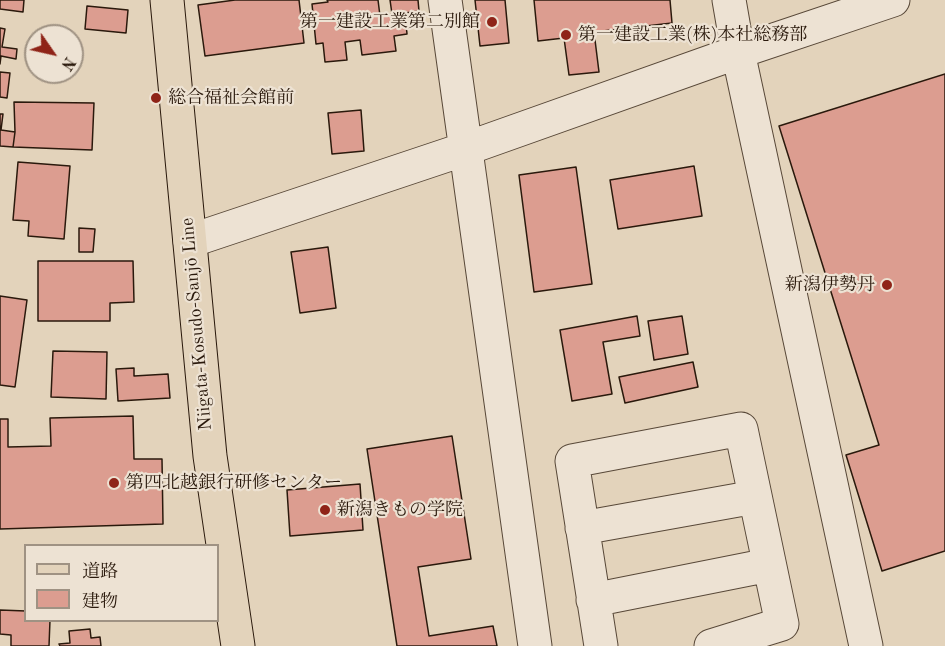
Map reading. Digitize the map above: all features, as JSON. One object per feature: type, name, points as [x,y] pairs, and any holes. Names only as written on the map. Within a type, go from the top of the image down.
[{"type":"main road","name":"Niigata-Kosudo-Sanjō Line","points":[[167,0],[210,456],[238,646]]},
{"type":"street","points":[[445,0],[535,646]]},
{"type":"street","points":[[729,0],[738,52],[866,646]]},
{"type":"street","points":[[190,241],[465,149],[738,52],[893,0]]},
{"type":"street","points":[[600,646],[572,461],[741,429],[782,624],[711,646]]},
{"type":"street","points":[[582,528],[755,497]]},
{"type":"street","points":[[593,600],[769,565]]},
{"type":"building","points":[[0,0],[24,0],[23,12],[0,9]]},
{"type":"building","points":[[235,0],[299,0],[304,43],[205,56],[198,5]]},
{"type":"building","points":[[327,0],[378,0],[380,16],[392,14],[390,0],[418,0],[419,11],[405,13],[407,34],[394,36],[396,51],[362,55],[360,40],[345,42],[347,60],[325,62],[323,43],[316,44],[312,4],[328,2]]},
{"type":"building","name":"第一建設工業第二別館","points":[[475,0],[505,0],[509,43],[480,46]]},
{"type":"building","name":"第一建設工業(株)本社総務部","points":[[534,0],[670,0],[672,23],[594,32],[599,72],[569,75],[564,38],[538,41]]},
{"type":"building","points":[[87,6],[128,10],[126,33],[85,29]]},
{"type":"building","points":[[0,28],[5,29],[2,47],[17,49],[16,59],[1,56],[0,64]]},
{"type":"building","points":[[0,72],[10,73],[7,98],[0,97]]},
{"type":"building","name":"新潟伊勢丹","points":[[945,74],[945,551],[882,571],[846,455],[879,445],[779,126]]},
{"type":"building","points":[[14,102],[94,103],[92,150],[13,147]]},
{"type":"building","points":[[361,110],[364,151],[332,154],[328,113]]},
{"type":"building","points":[[0,114],[3,114],[1,130],[15,132],[13,147],[0,146]]},
{"type":"building","points":[[18,162],[70,166],[64,239],[28,236],[29,221],[13,220]]},
{"type":"building","points":[[694,166],[702,216],[618,229],[610,180]]},
{"type":"building","points":[[576,167],[592,284],[534,292],[519,175]]},
{"type":"building","points":[[79,228],[95,229],[93,252],[79,252]]},
{"type":"building","points":[[328,247],[336,308],[300,313],[291,252]]},
{"type":"building","points":[[38,261],[133,261],[134,302],[110,303],[110,321],[38,321]]},
{"type":"building","points":[[0,296],[27,300],[15,387],[0,385]]},
{"type":"building","points":[[637,316],[640,336],[603,342],[612,394],[572,401],[560,330]]},
{"type":"building","points":[[682,316],[688,354],[654,360],[648,321]]},
{"type":"building","points":[[53,351],[107,352],[106,399],[51,397]]},
{"type":"building","points":[[693,362],[698,387],[625,403],[619,377]]},
{"type":"building","points":[[134,368],[134,376],[168,374],[170,398],[118,401],[116,369]]},
{"type":"building","points":[[133,416],[134,459],[162,459],[163,524],[0,529],[0,419],[8,419],[8,447],[51,446],[50,418]]},
{"type":"building","points":[[452,436],[471,559],[418,567],[429,636],[493,626],[497,646],[397,646],[367,449]]},
{"type":"building","name":"新潟きもの学院","points":[[360,484],[363,530],[290,536],[287,490]]},
{"type":"building","points":[[0,610],[24,611],[24,622],[50,622],[49,646],[11,646],[11,635],[0,634]]},
{"type":"building","points":[[90,629],[91,638],[100,637],[101,646],[60,646],[59,644],[70,643],[69,631]]},
{"type":"place","name":"第一建設工業第二別館","points":[[492,22]]},
{"type":"place","name":"第一建設工業(株)本社総務部","points":[[566,35]]},
{"type":"place","name":"総合福祉会館前","points":[[156,98]]},
{"type":"place","name":"新潟伊勢丹","points":[[887,285]]},
{"type":"place","name":"第四北越銀行研修センター","points":[[114,483]]},
{"type":"place","name":"新潟きもの学院","points":[[325,510]]}]
